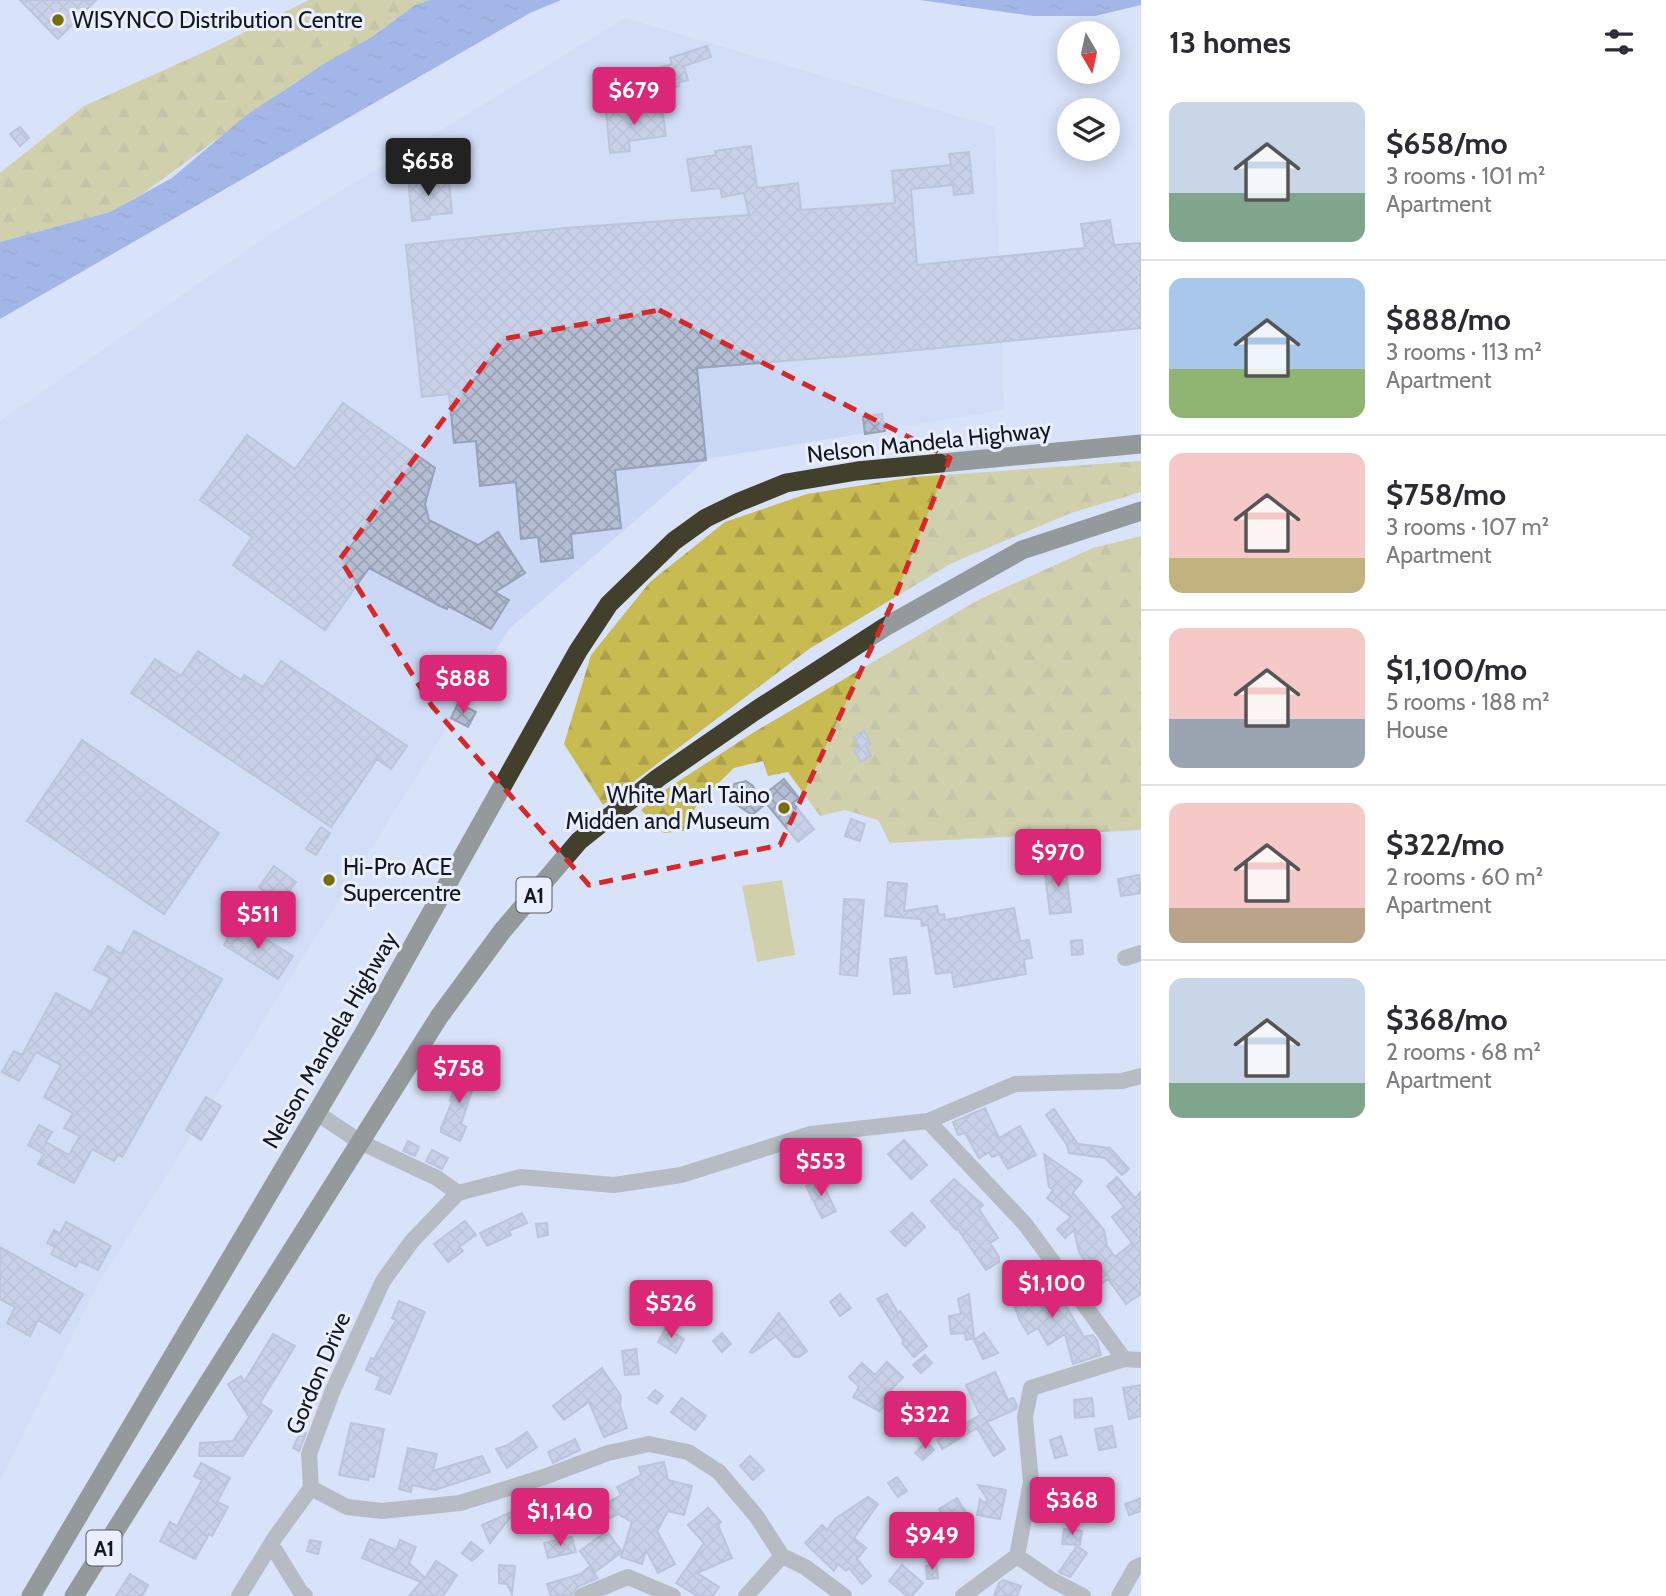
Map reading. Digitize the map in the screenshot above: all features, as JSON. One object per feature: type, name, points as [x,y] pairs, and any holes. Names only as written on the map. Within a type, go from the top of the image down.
[{"type":"highway","name":"Nelson Mandela Highway","points":[[31,1596],[317,1113],[578,651],[609,604],[674,541],[706,518],[738,502],[786,484],[857,471],[1141,444]]},
{"type":"highway","name":"A1","points":[[74,1596],[439,1017],[503,930],[579,841],[658,778],[755,711],[885,628],[1022,550],[1141,511]]},
{"type":"street","points":[[317,1113],[360,1142],[437,1178],[458,1193],[522,1177],[614,1185],[681,1175],[811,1134],[928,1121],[1015,1084],[1122,1081],[1141,1076]]},
{"type":"street","points":[[928,1121],[1025,1224],[1124,1359]]},
{"type":"street","name":"Gordon Drive","points":[[311,1488],[309,1454],[333,1390],[383,1281],[412,1241],[458,1193]]},
{"type":"street","points":[[962,1596],[1017,1556],[1031,1482],[1025,1417],[1031,1388],[1124,1359],[1141,1360]]},
{"type":"street","points":[[239,1596],[271,1544],[311,1488],[347,1507],[382,1511],[460,1503],[544,1477],[608,1453],[649,1444],[688,1452],[719,1472],[757,1517],[782,1556],[805,1567],[844,1596]]},
{"type":"street","points":[[271,1544],[305,1596]]},
{"type":"street","points":[[746,1596],[782,1556]]},
{"type":"street","points":[[1017,1556],[1052,1580],[1083,1596]]},
{"type":"street","points":[[1119,1596],[1135,1568],[1141,1565]]},
{"type":"street","points":[[582,1596],[602,1592],[628,1577],[673,1596]]},
{"type":"highlighted area","points":[[659,310],[950,458],[895,597],[780,845],[589,885],[432,706],[340,559],[503,339]]},
{"type":"shaded area","points":[[625,18],[995,127],[1004,410],[707,459],[509,629],[97,1286],[0,1481],[0,421],[273,232]]},
{"type":"green space","points":[[309,0],[430,0],[415,5],[372,37],[291,85],[142,194],[110,212],[0,242],[0,173],[84,106],[213,48]]},
{"type":"green space","points":[[1141,461],[1141,492],[1071,513],[952,563],[809,649],[603,805],[564,744],[591,655],[650,582],[725,522],[807,494],[914,477]]},
{"type":"green space","points":[[1141,536],[1141,830],[890,843],[878,820],[845,810],[820,816],[788,772],[768,776],[763,761],[734,768],[698,803],[683,831],[664,833],[641,810],[665,790],[751,734],[980,599],[1093,548]]},
{"type":"green space","points":[[782,880],[795,955],[757,962],[742,886]]},
{"type":"water","points":[[430,0],[561,0],[530,13],[0,319],[0,242],[110,212],[172,178],[245,116],[327,62],[372,37],[415,5]]},
{"type":"water","points":[[920,0],[1141,0],[1141,5],[1095,16],[1033,16]]},
{"type":"building","name":"WISYNCO Distribution Centre","points":[[20,0],[96,0],[58,39]]},
{"type":"building","points":[[707,46],[711,57],[684,66],[688,80],[664,91],[656,69],[672,64],[670,58]]},
{"type":"building","points":[[662,107],[666,136],[629,141],[630,151],[610,153],[606,111],[627,112]]},
{"type":"building","points":[[20,127],[29,138],[20,146],[10,134]]},
{"type":"building","points":[[751,146],[757,188],[798,183],[801,210],[895,203],[892,171],[951,165],[949,154],[969,152],[973,193],[954,195],[953,185],[911,189],[917,265],[1085,248],[1081,224],[1110,220],[1114,245],[1141,243],[1141,328],[887,353],[697,368],[706,460],[615,470],[621,528],[571,534],[573,558],[541,562],[538,537],[521,539],[516,482],[480,486],[476,441],[454,443],[449,394],[422,397],[406,245],[565,228],[749,215],[744,193],[722,197],[720,188],[692,191],[687,159],[716,155],[715,151]]},
{"type":"building","points":[[426,175],[426,184],[449,182],[452,213],[430,215],[430,219],[412,221],[408,177]]},
{"type":"building","points":[[343,403],[435,468],[425,504],[429,520],[478,545],[498,532],[525,573],[495,592],[509,600],[491,629],[448,606],[447,609],[440,606],[369,568],[325,630],[233,565],[252,537],[200,500],[247,435],[295,469]]},
{"type":"building","points":[[882,414],[885,431],[865,434],[863,417]]},
{"type":"building","points":[[198,651],[241,680],[244,675],[263,687],[281,661],[407,746],[391,769],[377,759],[331,827],[131,693],[155,659],[181,676]]},
{"type":"building","points":[[458,703],[476,712],[468,727],[451,718]]},
{"type":"building","points":[[864,731],[871,744],[866,747],[871,756],[861,762],[854,750],[860,747],[854,737]]},
{"type":"building","points":[[82,740],[219,833],[164,914],[27,821]]},
{"type":"building","name":"White Marl Taino Midden and Museum","points":[[784,779],[799,798],[793,803],[814,829],[798,842],[761,797]]},
{"type":"building","points":[[746,781],[753,786],[763,806],[752,815],[733,802],[730,795],[734,784]]},
{"type":"building","points":[[851,819],[865,824],[860,841],[845,836]]},
{"type":"building","points":[[321,827],[330,833],[316,855],[306,849]]},
{"type":"building","points":[[1065,863],[1071,912],[1050,914],[1044,866]]},
{"type":"building","points":[[274,866],[296,882],[280,903],[259,887]]},
{"type":"building","points":[[1139,875],[1141,893],[1121,896],[1118,879]]},
{"type":"building","points":[[888,882],[907,884],[904,911],[937,906],[939,915],[944,914],[945,920],[1014,908],[1020,941],[1029,940],[1032,958],[1024,959],[1026,974],[954,987],[952,972],[936,974],[928,925],[922,926],[921,919],[885,916]]},
{"type":"building","points":[[844,899],[864,900],[857,976],[840,974]]},
{"type":"building","points":[[238,922],[293,956],[278,979],[224,945]]},
{"type":"building","points":[[134,931],[222,979],[122,1157],[118,1154],[114,1161],[92,1149],[74,1183],[38,1164],[44,1154],[28,1145],[39,1125],[52,1132],[46,1142],[69,1155],[80,1136],[64,1128],[73,1113],[44,1097],[61,1065],[36,1052],[19,1081],[2,1072],[14,1051],[22,1055],[56,993],[91,1012],[110,978],[94,970],[108,946],[121,954]]},
{"type":"building","points":[[1082,940],[1083,954],[1072,955],[1071,941]]},
{"type":"building","points":[[906,957],[910,993],[894,994],[890,959]]},
{"type":"building","points":[[460,1069],[477,1075],[461,1124],[466,1127],[460,1141],[441,1132],[441,1128],[452,1102],[450,1101]]},
{"type":"building","points":[[206,1097],[221,1106],[201,1140],[186,1130]]},
{"type":"building","points":[[985,1108],[999,1138],[1020,1126],[1036,1155],[1008,1169],[999,1154],[992,1157],[989,1152],[979,1158],[965,1133],[958,1135],[953,1122]]},
{"type":"building","points":[[1054,1109],[1078,1144],[1110,1148],[1129,1169],[1122,1175],[1105,1158],[1069,1153],[1067,1145],[1046,1115]]},
{"type":"building","points":[[904,1140],[927,1165],[911,1179],[888,1154]]},
{"type":"building","points":[[408,1141],[419,1147],[415,1156],[403,1151]]},
{"type":"building","points":[[432,1150],[448,1158],[442,1169],[426,1161]]},
{"type":"building","points":[[1044,1154],[1082,1181],[1073,1193],[1104,1230],[1107,1246],[1115,1257],[1132,1243],[1112,1217],[1124,1207],[1107,1186],[1117,1177],[1135,1198],[1141,1192],[1141,1294],[1126,1304],[1108,1279],[1101,1284],[1079,1252],[1074,1230],[1065,1238],[1057,1229],[1071,1217],[1047,1198],[1053,1190],[1049,1187]]},
{"type":"building","points":[[820,1179],[836,1211],[822,1218],[806,1186]]},
{"type":"building","points":[[954,1179],[983,1205],[979,1209],[998,1238],[990,1243],[999,1257],[999,1262],[986,1270],[957,1228],[956,1230],[931,1201]]},
{"type":"building","points":[[522,1213],[527,1223],[509,1231],[511,1235],[487,1246],[480,1233]]},
{"type":"building","points":[[912,1213],[925,1227],[905,1246],[891,1232]]},
{"type":"building","points":[[465,1221],[476,1235],[459,1247],[463,1251],[448,1262],[434,1244]]},
{"type":"building","points":[[66,1222],[111,1246],[98,1270],[79,1261],[76,1267],[51,1254],[55,1247],[47,1243],[54,1230],[60,1234]]},
{"type":"building","points":[[547,1223],[548,1235],[538,1237],[536,1224]]},
{"type":"building","points":[[0,1247],[83,1294],[60,1333],[38,1320],[30,1336],[7,1323],[15,1307],[0,1299]]},
{"type":"building","points":[[1033,1269],[1048,1307],[1062,1299],[1084,1337],[1093,1335],[1097,1340],[1101,1355],[1073,1364],[1065,1334],[1048,1345],[1038,1328],[1028,1334],[1019,1319],[1012,1298],[1026,1293],[1018,1274]]},
{"type":"building","points":[[840,1294],[851,1308],[840,1316],[830,1302]]},
{"type":"building","points":[[887,1294],[898,1313],[900,1311],[927,1346],[914,1357],[902,1343],[904,1341],[877,1299]]},
{"type":"building","points":[[969,1294],[974,1338],[966,1340],[965,1333],[951,1334],[949,1316],[961,1314],[958,1299]]},
{"type":"building","points":[[399,1301],[425,1312],[390,1394],[376,1389],[381,1377],[366,1370],[396,1320],[392,1318]]},
{"type":"building","points":[[779,1313],[807,1351],[794,1357],[776,1336],[750,1352]]},
{"type":"building","points":[[666,1328],[684,1339],[676,1353],[658,1342]]},
{"type":"building","points":[[722,1333],[731,1344],[722,1352],[713,1341]]},
{"type":"building","points":[[984,1333],[998,1353],[983,1359],[974,1340]]},
{"type":"building","points":[[273,1334],[295,1346],[260,1403],[272,1411],[243,1456],[199,1456],[200,1443],[233,1441],[249,1417],[228,1384],[241,1376],[244,1382]]},
{"type":"building","points":[[636,1349],[639,1374],[625,1375],[622,1351]]},
{"type":"building","points":[[925,1355],[932,1363],[921,1373],[913,1365]]},
{"type":"building","points":[[887,1362],[903,1377],[883,1398],[889,1402],[879,1411],[853,1397],[859,1387],[849,1377],[862,1363],[875,1375]]},
{"type":"building","points":[[602,1368],[621,1396],[620,1405],[627,1428],[604,1437],[589,1402],[564,1420],[553,1406]]},
{"type":"building","points":[[995,1372],[1008,1400],[1013,1398],[1017,1405],[1016,1409],[987,1422],[1005,1449],[994,1456],[977,1428],[942,1449],[937,1440],[980,1415],[966,1385]]},
{"type":"building","points":[[1141,1385],[1141,1416],[1129,1419],[1123,1388]]},
{"type":"building","points":[[655,1390],[663,1396],[657,1404],[648,1398]]},
{"type":"building","points":[[682,1398],[706,1416],[695,1430],[671,1412]]},
{"type":"building","points":[[1092,1398],[1094,1416],[1075,1418],[1074,1400]]},
{"type":"building","points":[[351,1423],[384,1429],[374,1477],[369,1476],[368,1480],[339,1475]]},
{"type":"building","points":[[1112,1426],[1116,1447],[1099,1450],[1095,1429]]},
{"type":"building","points":[[301,1431],[306,1433],[299,1451],[293,1448]]},
{"type":"building","points":[[527,1432],[537,1447],[507,1468],[496,1449],[508,1445]]},
{"type":"building","points":[[1061,1436],[1067,1455],[1055,1458],[1050,1440]]},
{"type":"building","points":[[575,1439],[580,1450],[553,1463],[548,1452]]},
{"type":"building","points":[[926,1442],[934,1450],[923,1460],[915,1453]]},
{"type":"building","points":[[408,1448],[437,1454],[433,1471],[482,1456],[490,1472],[435,1490],[412,1485],[411,1492],[399,1489]]},
{"type":"building","points":[[750,1456],[764,1470],[753,1480],[740,1466]]},
{"type":"building","points":[[664,1462],[668,1480],[692,1486],[684,1515],[668,1511],[657,1531],[675,1564],[658,1573],[646,1550],[642,1564],[621,1557],[632,1522],[618,1514],[601,1523],[594,1510],[621,1495],[617,1487],[641,1475],[639,1467]]},
{"type":"building","points":[[201,1463],[230,1478],[217,1502],[228,1507],[195,1559],[160,1541],[170,1522],[177,1526],[202,1480],[194,1476]]},
{"type":"building","points":[[897,1477],[907,1491],[898,1497],[888,1483]]},
{"type":"building","points":[[978,1485],[1006,1490],[1000,1519],[977,1515],[980,1499],[984,1503],[988,1500]]},
{"type":"building","points":[[572,1497],[583,1518],[572,1523],[561,1503]]},
{"type":"building","points":[[868,1497],[878,1504],[854,1538],[866,1548],[857,1559],[871,1576],[862,1584],[849,1568],[846,1571],[838,1564],[834,1571],[805,1543],[822,1525],[827,1530],[835,1519]]},
{"type":"building","points":[[957,1498],[969,1517],[952,1528],[939,1509]]},
{"type":"building","points":[[1141,1498],[1141,1511],[1129,1515],[1125,1504]]},
{"type":"building","points":[[708,1508],[721,1522],[718,1525],[732,1558],[697,1573],[719,1587],[713,1596],[697,1596],[676,1583],[704,1543],[688,1525]]},
{"type":"building","points":[[516,1510],[490,1543],[482,1525]]},
{"type":"building","points":[[1064,1529],[1082,1531],[1080,1545],[1062,1544]]},
{"type":"building","points":[[607,1531],[622,1552],[595,1572],[580,1551]]},
{"type":"building","points":[[572,1537],[576,1552],[548,1558],[544,1543]]},
{"type":"building","points":[[370,1539],[396,1550],[400,1540],[416,1547],[409,1563],[425,1578],[436,1561],[457,1575],[443,1596],[409,1596],[421,1582],[362,1558]]},
{"type":"building","points":[[310,1540],[321,1542],[318,1554],[307,1551]]},
{"type":"building","points":[[471,1542],[483,1551],[472,1561],[462,1553]]},
{"type":"building","points":[[1077,1546],[1087,1553],[1070,1577],[1059,1572]]},
{"type":"building","points":[[936,1564],[938,1578],[927,1579],[926,1566]]},
{"type":"building","points":[[499,1565],[515,1566],[512,1594],[507,1584],[499,1583]]},
{"type":"building","points":[[902,1565],[923,1583],[912,1596],[907,1596],[889,1581]]},
{"type":"building","points":[[589,1567],[598,1578],[577,1587],[572,1595],[551,1596],[547,1584],[581,1574]]},
{"type":"building","points":[[130,1574],[148,1585],[142,1596],[116,1596]]},
{"type":"building","points":[[1003,1580],[1021,1586],[1017,1596],[994,1596]]},
{"type":"place","name":"WISYNCO Distribution Centre","points":[[58,20]]},
{"type":"place","name":"White Marl Taino Midden and Museum","points":[[784,808]]},
{"type":"place","name":"Hi-Pro ACE Supercentre","points":[[329,880]]}]
